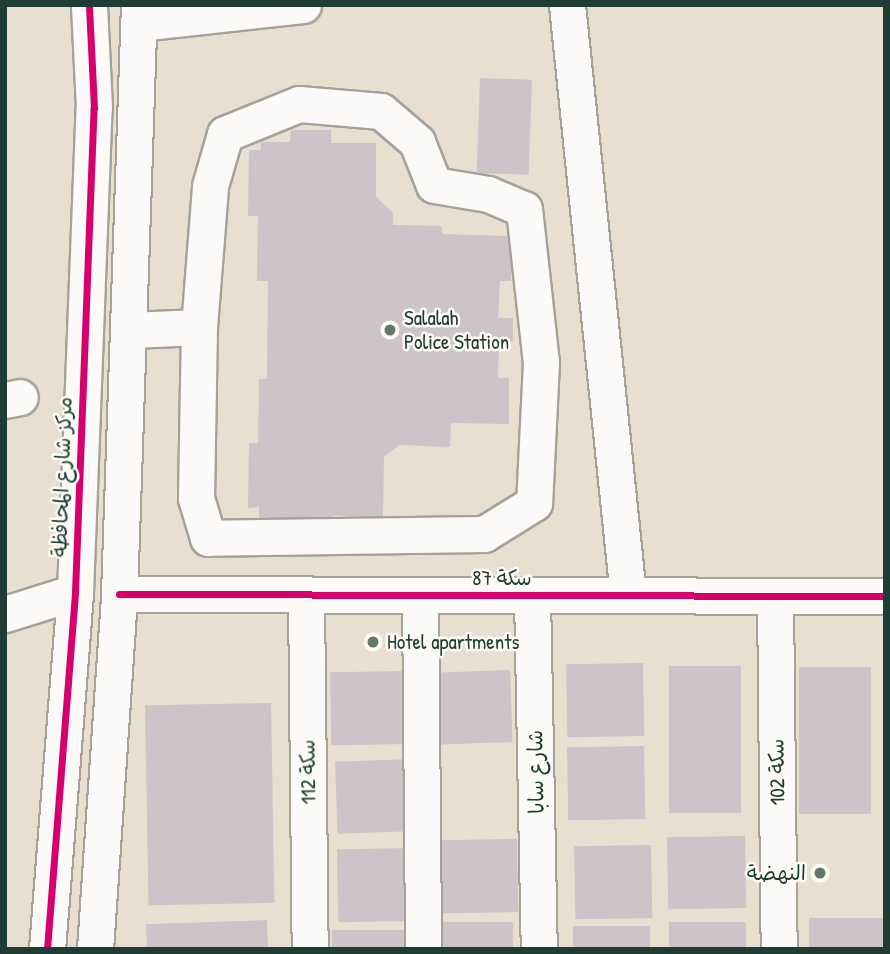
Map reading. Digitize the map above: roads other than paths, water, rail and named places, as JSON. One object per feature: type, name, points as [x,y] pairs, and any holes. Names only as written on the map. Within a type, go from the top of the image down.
[{"type":"street","name":"مركز شارع المحافظة","points":[[47,949],[75,592],[94,107],[89,5]]},
{"type":"street","points":[[95,949],[119,594],[139,14],[303,5]]},
{"type":"street","points":[[567,5],[628,595]]},
{"type":"street","points":[[299,104],[381,111],[417,142],[434,185],[488,194],[524,209],[541,362],[534,503],[484,534],[208,538],[196,498],[199,327],[210,186],[225,134],[299,104]]},
{"type":"street","points":[[130,330],[199,327]]},
{"type":"street","points":[[5,614],[75,592]]},
{"type":"street","name":"سكة 87","points":[[119,594],[885,596]]},
{"type":"street","name":"سكة 112","points":[[306,595],[310,949]]},
{"type":"street","points":[[420,595],[423,949]]},
{"type":"street","name":"شارع سابا","points":[[533,595],[539,949]]},
{"type":"street","name":"سكة 102","points":[[775,596],[779,949]]},
{"type":"place","name":"Salalah Police Station","points":[[390,330]]},
{"type":"place","name":"Hotel apartments","points":[[373,642]]},
{"type":"place","name":"النهضة","points":[[820,873]]}]
